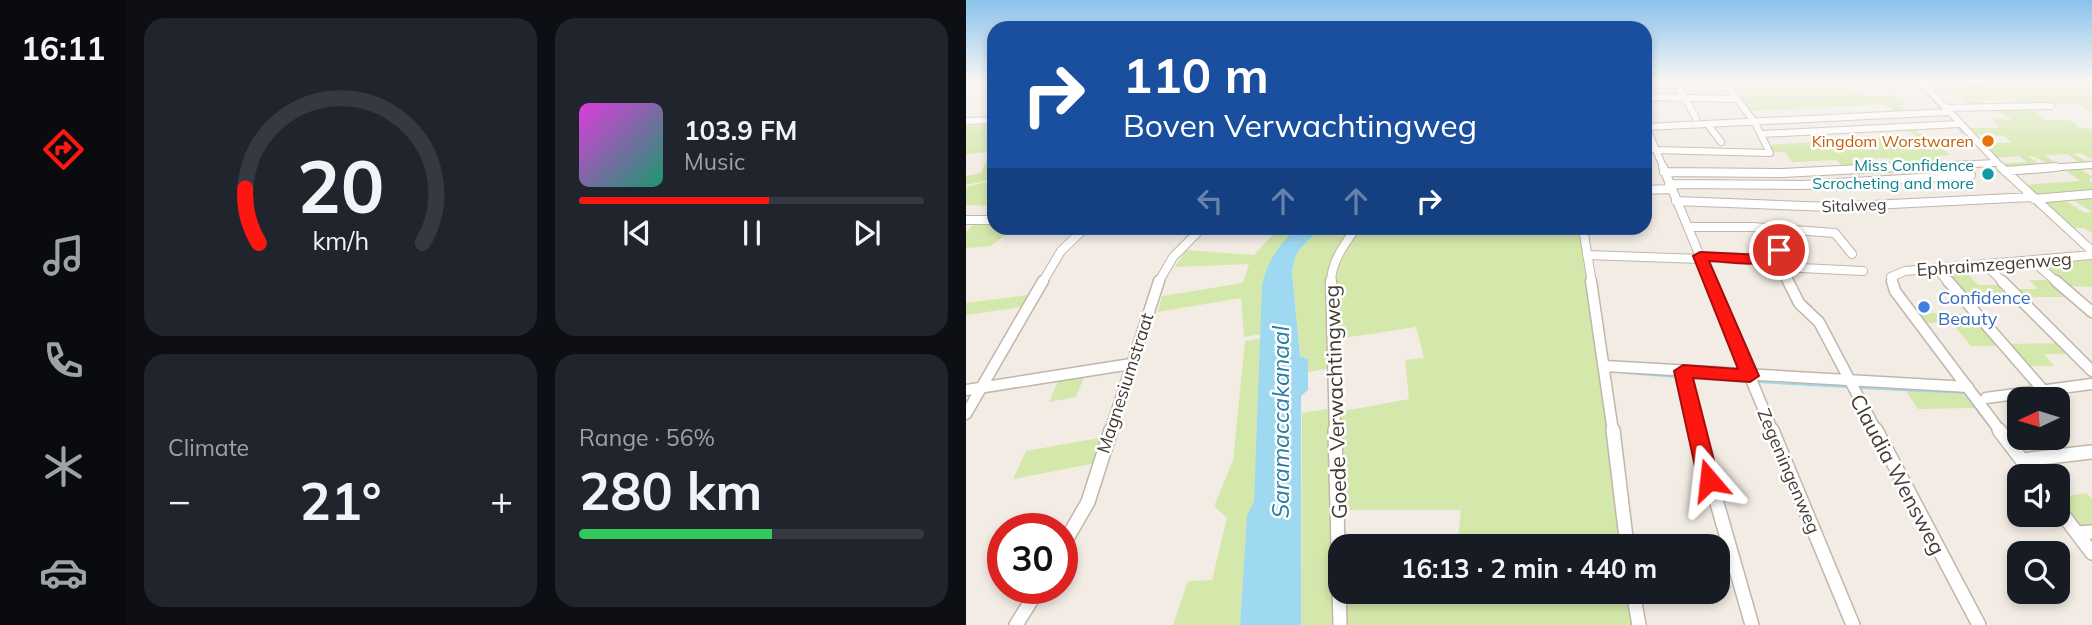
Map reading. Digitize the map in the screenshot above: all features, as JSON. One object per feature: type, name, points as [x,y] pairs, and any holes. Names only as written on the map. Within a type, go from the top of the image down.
[{"type":"street","points":[[1692,110],[1696,118]]},
{"type":"street","points":[[1655,150],[1770,153],[1762,134],[1745,110]]},
{"type":"street","points":[[1652,126],[1709,126],[1945,110]]},
{"type":"street","name":"Ephraimzegenweg","points":[[1947,110],[1996,163],[2092,253]]},
{"type":"street","points":[[966,121],[987,120]]},
{"type":"street","points":[[1762,134],[1959,124]]},
{"type":"street","points":[[1709,126],[1721,142]]},
{"type":"street","name":"Zegeningenweg","points":[[1652,142],[1853,625]]},
{"type":"street","points":[[1664,172],[1782,173],[1996,163]]},
{"type":"street","points":[[1652,191],[1672,192],[1971,175],[1963,164]]},
{"type":"street","points":[[2005,171],[2092,165]]},
{"type":"street","name":"Sitalweg","points":[[1672,192],[1831,207],[2092,194]]},
{"type":"street","points":[[966,220],[987,220]]},
{"type":"street","points":[[1688,227],[1753,227],[1835,233],[1852,254]]},
{"type":"street","points":[[966,414],[1061,251],[1078,235]]},
{"type":"street","name":"Magnesiumstraat","points":[[1078,519],[1088,502],[1161,276],[1173,257],[1195,235]]},
{"type":"street","name":"Goede Verwachtingweg","points":[[1340,625],[1331,274],[1340,250],[1351,235]]},
{"type":"street","points":[[1584,235],[1605,366],[1626,534]]},
{"type":"street","points":[[1765,259],[1779,250]]},
{"type":"street","name":"Ephraimzegenweg","points":[[2025,464],[1891,284],[1891,277],[1897,272],[2035,262],[2092,253]]},
{"type":"street","points":[[1587,255],[1765,259],[1780,267],[1863,271]]},
{"type":"street","points":[[2035,262],[2092,312]]},
{"type":"street","points":[[1986,265],[2092,371]]},
{"type":"street","name":"Claudia Wensweg","points":[[1780,267],[1799,303],[1819,322],[1979,625]]},
{"type":"street","points":[[1936,268],[2040,387]]},
{"type":"street","points":[[966,390],[1131,364]]},
{"type":"street","points":[[1605,366],[1968,387]]},
{"type":"street","points":[[1683,371],[1702,458],[1752,625]]},
{"type":"street","points":[[2068,387],[2092,384]]},
{"type":"street","points":[[1986,398],[2007,395]]},
{"type":"street","points":[[2022,460],[2092,452]]},
{"type":"street","points":[[2070,519],[2085,533],[2092,553]]},
{"type":"street","points":[[1016,625],[1029,604]]},
{"type":"street","points":[[1635,604],[1639,625]]},
{"type":"green space","points":[[1893,110],[1907,110],[1912,113],[1898,114]]},
{"type":"green space","points":[[1994,110],[2033,110],[2046,120],[2070,120],[2080,128],[2092,129],[2092,159],[2080,153],[2073,154],[2092,164],[2083,165],[2067,154],[2044,155],[2061,166],[2028,156],[2044,168],[2011,171],[1999,164],[2027,162],[2019,156],[1994,158],[1980,143],[2012,143],[2004,136],[1972,134],[1967,128],[1999,128],[1993,119],[2014,120]]},
{"type":"green space","points":[[987,125],[987,152],[966,154],[966,126]]},
{"type":"green space","points":[[1905,127],[1926,136],[1944,138],[1958,146],[1940,147],[1950,155],[1937,156],[1947,164],[1898,166],[1889,158],[1852,159],[1860,168],[1845,168],[1836,160],[1792,162],[1785,152],[1773,152],[1769,145],[1816,142],[1807,133],[1814,132],[1825,142],[1916,136]]},
{"type":"green space","points":[[987,159],[987,180],[966,185],[966,176],[981,173]]},
{"type":"green space","points":[[2078,167],[2092,177],[2089,180],[2092,182],[2092,193],[2037,198],[2022,185],[2080,181],[2063,168]]},
{"type":"green space","points":[[987,182],[987,206],[966,205],[966,187]]},
{"type":"green space","points":[[2068,197],[2092,197],[2092,212]]},
{"type":"green space","points":[[2061,198],[2085,213],[2092,212],[2092,233],[2084,228],[2069,228],[2039,201]]},
{"type":"green space","points":[[976,222],[987,222],[987,235],[1005,235],[991,246],[966,248],[966,232]]},
{"type":"green space","points":[[1273,235],[1290,235],[1276,252],[1266,276],[1262,302],[1262,334],[1244,337],[1241,298],[1158,312],[1162,296],[1243,283],[1249,264],[1175,267],[1186,250],[1254,255]]},
{"type":"green space","points":[[1313,235],[1349,235],[1334,257],[1331,368],[1308,372],[1308,359],[1300,356],[1292,273],[1299,250]]},
{"type":"green space","points":[[1354,235],[1582,235],[1621,534],[1458,534],[1461,510],[1341,510],[1339,412],[1409,399],[1405,360],[1424,358],[1416,327],[1337,339],[1337,262]]},
{"type":"green space","points":[[2092,258],[2092,287],[2064,286],[2040,263]]},
{"type":"green space","points":[[1983,267],[1999,279],[1994,279],[1986,272],[1967,273],[1978,285],[2004,285],[2021,301],[1994,301],[1985,292],[1960,292],[1943,270]]},
{"type":"green space","points":[[2029,280],[2054,280],[2073,297],[2021,297],[2013,289],[2038,289]]},
{"type":"green space","points":[[1028,295],[1022,307],[966,315],[966,303]]},
{"type":"green space","points":[[1915,313],[1975,314],[2002,346],[1971,346],[1952,323],[1923,323]]},
{"type":"green space","points":[[1262,338],[1254,501],[1247,515],[1240,625],[1173,625],[1188,581],[1212,580],[1227,518],[1214,506],[1233,461],[1245,341]]},
{"type":"green space","points":[[2061,343],[2071,354],[2044,354],[2054,366],[2025,366],[2005,344]]},
{"type":"green space","points":[[1086,372],[1076,397],[1049,402],[1060,377]]},
{"type":"green space","points":[[1906,391],[1963,394],[1974,408],[1918,409]]},
{"type":"green space","points":[[1333,408],[1334,534],[1328,534],[1328,604],[1335,604],[1335,625],[1301,625],[1302,413]]},
{"type":"green space","points":[[1105,437],[1096,463],[1013,479],[1026,451]]},
{"type":"green space","points":[[2087,493],[2092,499],[2092,529],[2080,529],[2070,517],[2070,496]]},
{"type":"green space","points":[[1345,604],[1630,604],[1634,625],[1345,625]]},
{"type":"water","name":"Saramaccakanaal","points":[[1290,235],[1313,235],[1299,250],[1292,273],[1300,356],[1308,359],[1308,390],[1301,396],[1301,625],[1240,625],[1247,515],[1254,501],[1262,286],[1267,269]]},
{"type":"waterway","points":[[1750,110],[1757,120]]},
{"type":"waterway","points":[[1957,126],[1963,133]]},
{"type":"waterway","points":[[1625,373],[1677,377]]},
{"type":"waterway","points":[[1690,378],[1745,382]]},
{"type":"waterway","points":[[1756,382],[1846,387]]},
{"type":"waterway","points":[[1860,388],[1964,393],[1993,431]]},
{"type":"place","name":"Kingdom Worstwaren","points":[[1988,141]]},
{"type":"place","name":"Miss Confidence Scrocheting and more","points":[[1988,174]]},
{"type":"place","name":"Confidence Beauty","points":[[1924,307]]},
{"type":"route","points":[[1709,480],[1691,414],[1683,371],[1750,376],[1700,256],[1765,259],[1779,250]]}]
